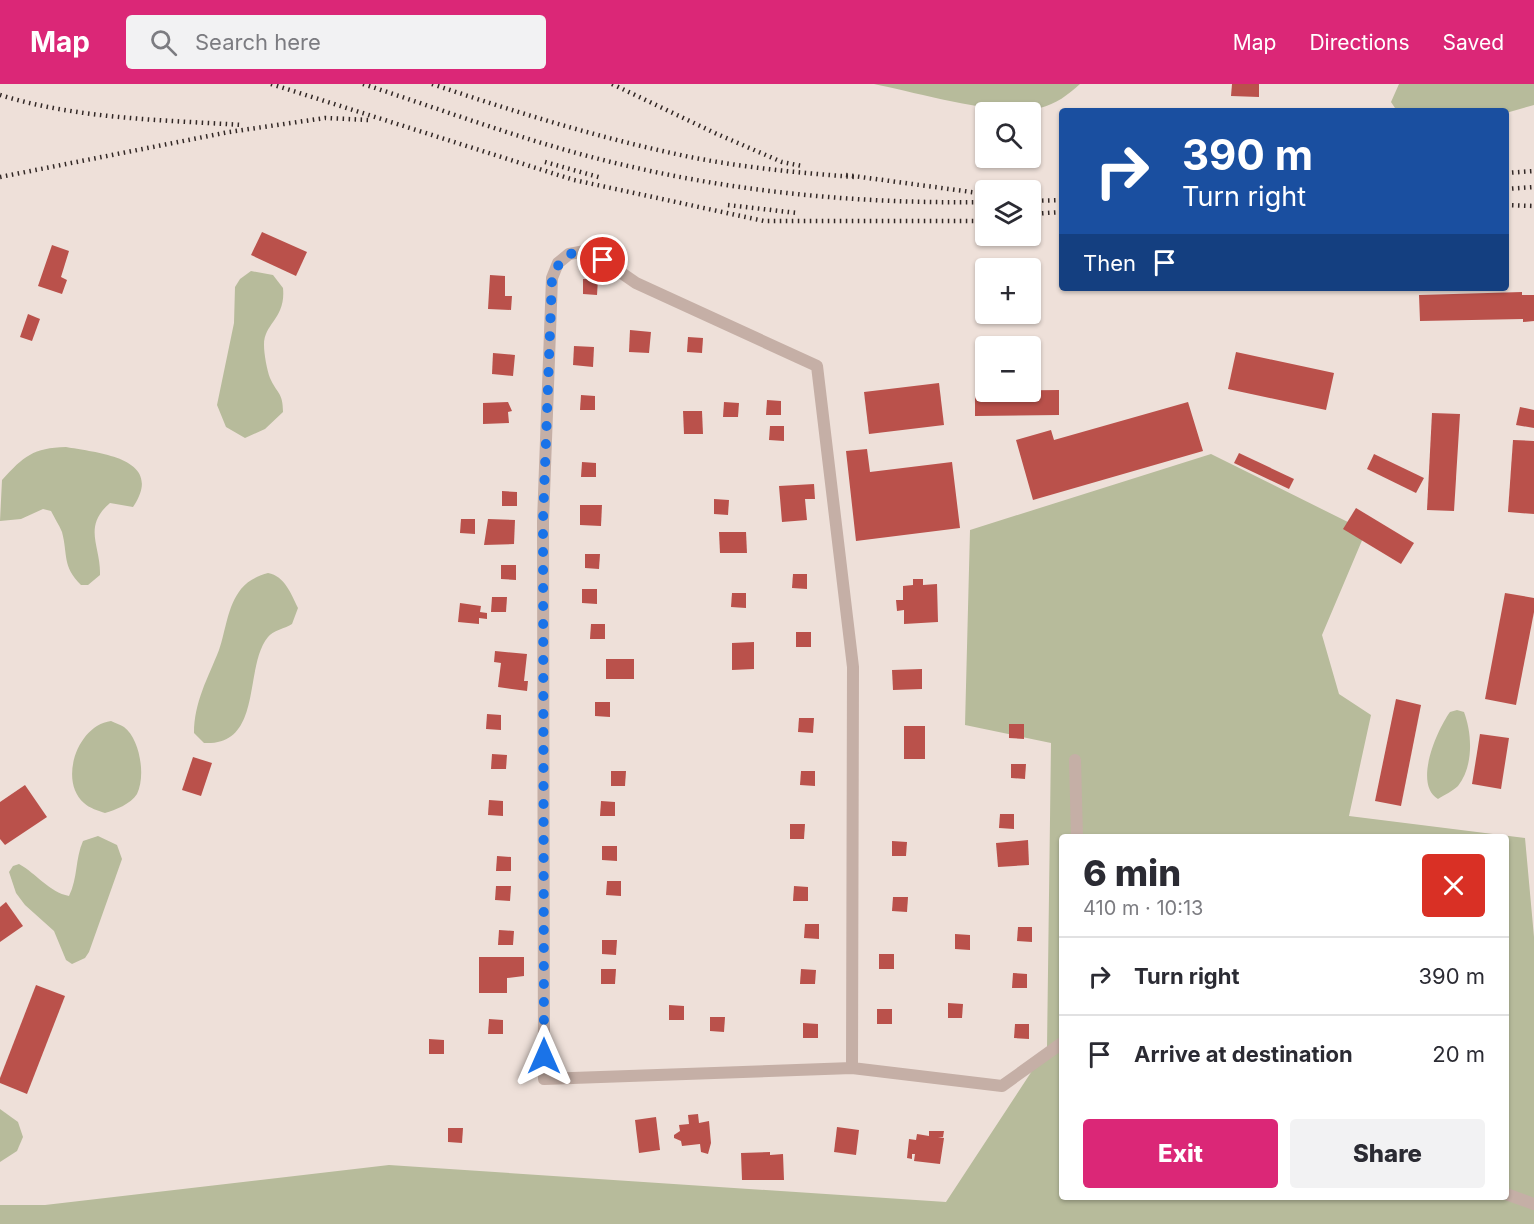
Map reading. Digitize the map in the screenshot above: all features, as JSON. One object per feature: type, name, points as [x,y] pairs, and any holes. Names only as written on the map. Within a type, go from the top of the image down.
[{"type":"street","points":[[852,1068],[853,667],[817,366],[636,283],[594,254],[585,251],[569,254],[558,263],[552,278],[544,509],[544,1079],[852,1068],[1002,1086],[1059,1045]]},
{"type":"street","points":[[1075,760],[1077,834]]},
{"type":"street","points":[[1509,1195],[1534,1204]]},
{"type":"green space","points":[[874,84],[1080,84],[1066,95],[1041,108],[1041,102],[975,102],[975,106]]},
{"type":"green space","points":[[1399,84],[1534,84],[1534,105],[1509,112],[1509,108],[1395,108],[1391,102]]},
{"type":"green space","points":[[251,271],[273,275],[283,288],[281,307],[267,331],[264,345],[269,375],[281,397],[283,412],[265,429],[245,438],[226,427],[217,405],[234,323],[235,287],[240,279]]},
{"type":"green space","points":[[66,447],[95,452],[124,461],[135,468],[141,478],[141,491],[133,507],[110,503],[97,520],[95,537],[100,575],[88,585],[81,585],[68,566],[62,532],[51,511],[43,509],[21,519],[0,521],[2,480],[30,455],[45,449]]},
{"type":"green space","points":[[1211,454],[1366,531],[1322,635],[1339,694],[1371,715],[1349,816],[1493,834],[1059,834],[1059,1200],[1509,1200],[1509,836],[1525,838],[1534,937],[1534,1224],[0,1224],[0,1205],[45,1205],[389,1165],[946,1202],[1047,1048],[1051,743],[965,725],[970,530]]},
{"type":"green space","points":[[268,573],[283,582],[298,608],[292,624],[270,635],[261,650],[244,719],[236,732],[223,741],[204,743],[194,733],[196,711],[219,650],[230,611],[236,596],[244,586],[253,579]]},
{"type":"green space","points":[[1457,710],[1464,712],[1469,730],[1470,749],[1467,769],[1458,786],[1438,799],[1431,792],[1427,770],[1439,731],[1450,712]]},
{"type":"green space","points":[[111,721],[124,727],[134,740],[140,758],[141,778],[137,794],[131,801],[105,813],[86,805],[76,793],[72,768],[75,755],[89,732]]},
{"type":"green space","points":[[98,836],[117,845],[122,859],[89,952],[85,958],[72,964],[66,960],[54,931],[25,905],[16,893],[9,872],[13,866],[19,864],[55,891],[69,896],[83,841]]},
{"type":"green space","points":[[0,1109],[18,1122],[23,1137],[17,1151],[0,1162]]},
{"type":"building","points":[[1232,84],[1259,84],[1259,97],[1231,96]]},
{"type":"building","points":[[262,232],[307,252],[296,276],[251,255]]},
{"type":"building","points":[[52,245],[69,251],[61,277],[67,280],[62,294],[38,286]]},
{"type":"building","points":[[490,275],[505,276],[505,296],[512,296],[511,310],[488,309]]},
{"type":"building","points":[[583,279],[598,279],[597,295],[583,294]]},
{"type":"building","points":[[1522,292],[1522,295],[1534,295],[1534,321],[1523,322],[1523,319],[1420,321],[1419,295]]},
{"type":"building","points":[[28,314],[40,319],[32,341],[20,337]]},
{"type":"building","points":[[630,330],[651,332],[649,353],[629,352]]},
{"type":"building","points":[[688,337],[703,338],[702,353],[687,352]]},
{"type":"building","points":[[574,346],[594,347],[593,367],[573,365]]},
{"type":"building","points":[[1236,352],[1334,373],[1326,410],[1228,389]]},
{"type":"building","points":[[493,353],[515,355],[513,376],[492,374]]},
{"type":"building","points":[[939,383],[944,425],[869,434],[864,392]]},
{"type":"building","points":[[1041,390],[1059,390],[1059,415],[975,416],[975,402],[1041,402]]},
{"type":"building","points":[[581,395],[595,396],[595,410],[580,410]]},
{"type":"building","points":[[767,400],[781,401],[781,415],[766,415]]},
{"type":"building","points":[[508,402],[512,411],[508,412],[509,423],[483,424],[483,403]]},
{"type":"building","points":[[724,402],[739,403],[738,417],[723,417]]},
{"type":"building","points":[[1188,402],[1203,451],[1033,500],[1016,440],[1051,430],[1054,440]]},
{"type":"building","points":[[1520,407],[1534,410],[1534,428],[1516,425]]},
{"type":"building","points":[[683,411],[702,411],[703,434],[684,434]]},
{"type":"building","points":[[1432,413],[1460,414],[1454,511],[1427,510]]},
{"type":"building","points":[[770,426],[784,426],[784,441],[769,440]]},
{"type":"building","points":[[1513,440],[1534,441],[1534,514],[1508,512]]},
{"type":"building","points":[[867,449],[870,472],[952,462],[960,528],[856,541],[846,451]]},
{"type":"building","points":[[1239,453],[1294,479],[1289,489],[1234,463]]},
{"type":"building","points":[[1374,454],[1424,478],[1416,493],[1367,469]]},
{"type":"building","points":[[582,462],[596,463],[596,477],[581,477]]},
{"type":"building","points":[[814,484],[815,499],[805,499],[807,520],[782,522],[779,486]]},
{"type":"building","points":[[502,491],[517,492],[517,506],[502,506]]},
{"type":"building","points":[[714,499],[729,500],[728,515],[714,514]]},
{"type":"building","points":[[580,505],[602,505],[601,526],[580,525]]},
{"type":"building","points":[[1356,508],[1414,543],[1401,564],[1343,529]]},
{"type":"building","points":[[461,519],[475,519],[475,534],[460,533]]},
{"type":"building","points":[[488,519],[515,520],[514,544],[484,545]]},
{"type":"building","points":[[719,532],[746,532],[747,553],[720,553]]},
{"type":"building","points":[[585,554],[600,554],[599,569],[585,568]]},
{"type":"building","points":[[501,565],[516,565],[516,580],[501,579]]},
{"type":"building","points":[[793,574],[807,574],[807,589],[792,588]]},
{"type":"building","points":[[913,579],[923,579],[923,585],[937,584],[938,622],[904,624],[904,610],[897,611],[896,600],[903,600],[903,586],[913,585]]},
{"type":"building","points":[[582,589],[597,589],[597,604],[582,603]]},
{"type":"building","points":[[732,593],[746,593],[746,608],[731,607]]},
{"type":"building","points":[[1505,593],[1534,598],[1534,612],[1516,705],[1485,699]]},
{"type":"building","points":[[492,597],[507,597],[506,612],[491,612]]},
{"type":"building","points":[[460,603],[481,606],[480,612],[487,613],[487,619],[479,618],[479,624],[458,622]]},
{"type":"building","points":[[591,624],[605,624],[605,639],[590,639]]},
{"type":"building","points":[[796,632],[811,632],[811,647],[796,647]]},
{"type":"building","points":[[754,642],[754,669],[732,670],[732,643]]},
{"type":"building","points":[[495,651],[527,654],[524,681],[528,681],[527,691],[498,687],[501,663],[494,662]]},
{"type":"building","points":[[606,659],[634,659],[634,679],[606,679]]},
{"type":"building","points":[[922,669],[922,689],[893,690],[892,670]]},
{"type":"building","points":[[1396,699],[1421,705],[1401,806],[1375,801]]},
{"type":"building","points":[[595,702],[610,702],[610,717],[595,716]]},
{"type":"building","points":[[487,714],[501,715],[501,730],[486,729]]},
{"type":"building","points":[[799,718],[814,718],[813,733],[798,732]]},
{"type":"building","points":[[1009,724],[1024,724],[1024,739],[1009,738]]},
{"type":"building","points":[[904,726],[925,726],[925,759],[904,759]]},
{"type":"building","points":[[1480,734],[1509,738],[1501,789],[1472,784]]},
{"type":"building","points":[[492,754],[507,755],[506,769],[491,769]]},
{"type":"building","points":[[193,757],[212,763],[201,796],[182,790]]},
{"type":"building","points":[[1011,764],[1026,764],[1025,779],[1011,778]]},
{"type":"building","points":[[611,771],[626,771],[625,786],[611,786]]},
{"type":"building","points":[[801,771],[815,771],[815,786],[800,785]]},
{"type":"building","points":[[25,785],[47,817],[5,845],[0,839],[0,802]]},
{"type":"building","points":[[489,800],[503,801],[503,816],[488,815]]},
{"type":"building","points":[[601,801],[615,802],[615,816],[600,816]]},
{"type":"building","points":[[1000,814],[1014,814],[1014,829],[999,828]]},
{"type":"building","points":[[790,824],[805,824],[804,839],[790,839]]},
{"type":"building","points":[[1028,840],[1029,865],[998,867],[996,843]]},
{"type":"building","points":[[892,841],[907,842],[906,856],[892,856]]},
{"type":"building","points":[[602,846],[617,846],[617,861],[602,860]]},
{"type":"building","points":[[497,856],[511,857],[511,871],[496,871]]},
{"type":"building","points":[[607,881],[621,881],[621,896],[606,895]]},
{"type":"building","points":[[496,886],[511,886],[510,901],[495,900]]},
{"type":"building","points":[[794,886],[808,887],[808,901],[793,901]]},
{"type":"building","points":[[893,897],[908,897],[907,912],[892,911]]},
{"type":"building","points":[[6,902],[23,926],[0,942],[0,907]]},
{"type":"building","points":[[805,924],[819,924],[819,939],[804,938]]},
{"type":"building","points":[[1018,927],[1032,927],[1032,942],[1017,941]]},
{"type":"building","points":[[499,930],[514,931],[513,945],[498,945]]},
{"type":"building","points":[[955,934],[970,935],[970,950],[955,949]]},
{"type":"building","points":[[602,940],[617,940],[616,955],[602,954]]},
{"type":"building","points":[[879,954],[894,954],[894,969],[879,969]]},
{"type":"building","points":[[479,957],[524,957],[524,976],[507,978],[507,993],[479,993]]},
{"type":"building","points":[[601,969],[616,969],[615,984],[601,984]]},
{"type":"building","points":[[801,969],[816,970],[815,984],[800,984]]},
{"type":"building","points":[[1013,973],[1027,974],[1027,988],[1012,988]]},
{"type":"building","points":[[36,985],[65,996],[27,1094],[0,1083],[0,1078]]},
{"type":"building","points":[[948,1003],[963,1004],[962,1018],[948,1018]]},
{"type":"building","points":[[669,1005],[684,1006],[684,1020],[669,1020]]},
{"type":"building","points":[[877,1009],[892,1009],[892,1024],[877,1024]]},
{"type":"building","points":[[710,1017],[725,1017],[724,1032],[710,1031]]},
{"type":"building","points":[[489,1019],[503,1020],[503,1034],[488,1034]]},
{"type":"building","points":[[803,1023],[818,1024],[818,1038],[803,1038]]},
{"type":"building","points":[[1015,1024],[1029,1024],[1029,1039],[1014,1038]]},
{"type":"building","points":[[429,1039],[444,1040],[444,1054],[429,1054]]},
{"type":"building","points":[[698,1114],[699,1123],[709,1121],[711,1143],[708,1154],[701,1152],[700,1144],[682,1146],[681,1141],[674,1138],[674,1135],[680,1131],[679,1125],[689,1124],[688,1115]]},
{"type":"building","points":[[656,1117],[660,1150],[639,1153],[635,1120]]},
{"type":"building","points":[[837,1127],[859,1130],[856,1155],[834,1152]]},
{"type":"building","points":[[448,1128],[463,1128],[462,1143],[448,1142]]},
{"type":"building","points":[[929,1131],[944,1131],[943,1137],[938,1137],[944,1138],[940,1164],[914,1161],[915,1154],[912,1154],[912,1159],[907,1158],[909,1139],[916,1140],[917,1134],[929,1136]]},
{"type":"building","points":[[770,1152],[770,1155],[783,1154],[784,1180],[742,1180],[741,1153]]},
{"type":"railway","points":[[271,84],[574,180],[764,221],[975,221]]},
{"type":"railway","points":[[363,84],[558,148],[668,175],[758,190],[849,199],[975,202]]},
{"type":"railway","points":[[432,84],[562,125],[662,151],[755,167],[854,177]]},
{"type":"railway","points":[[612,84],[717,134],[782,162],[802,166]]},
{"type":"railway","points":[[0,95],[90,114],[243,125]]},
{"type":"railway","points":[[0,177],[229,132],[325,118],[369,120]]},
{"type":"railway","points":[[545,162],[602,178]]},
{"type":"railway","points":[[1509,173],[1534,171]]},
{"type":"railway","points":[[846,175],[975,193]]},
{"type":"railway","points":[[1509,189],[1534,187]]},
{"type":"railway","points":[[1041,201],[1059,200]]},
{"type":"railway","points":[[728,205],[797,213]]},
{"type":"railway","points":[[1509,205],[1534,206]]},
{"type":"railway","points":[[1041,213],[1059,212]]},
{"type":"route","points":[[544,1056],[543,521],[552,278],[558,263],[569,254],[585,251],[603,260]]}]
